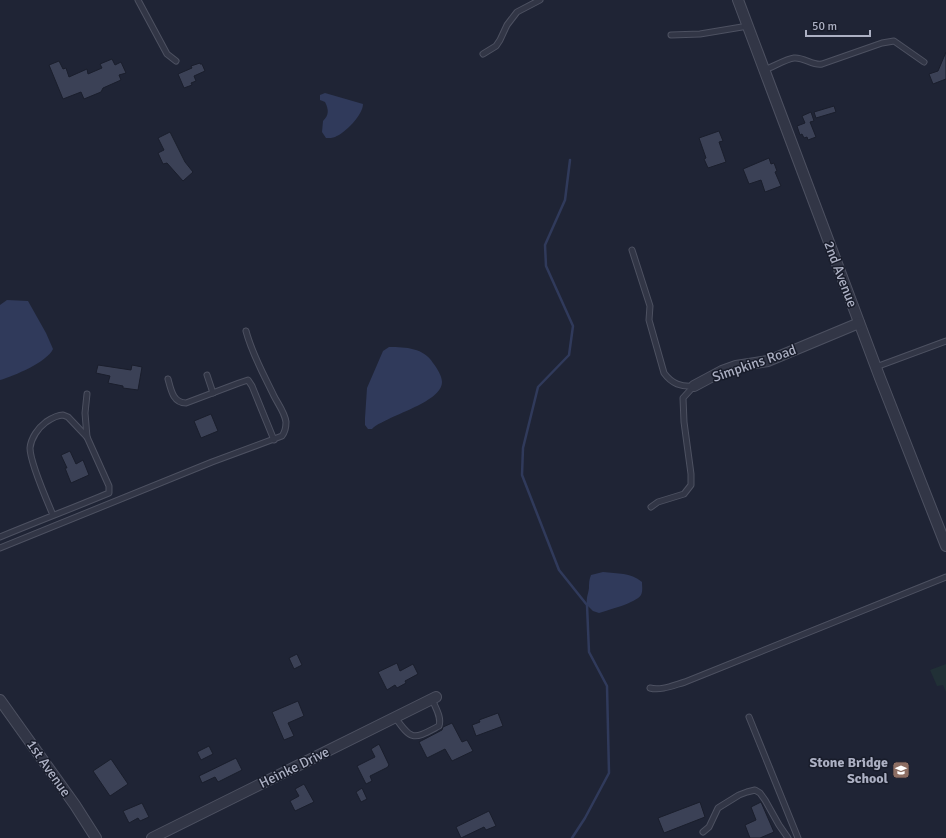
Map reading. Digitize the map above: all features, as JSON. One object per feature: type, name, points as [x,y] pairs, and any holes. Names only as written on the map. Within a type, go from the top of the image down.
[{"type":"street","name":"2nd Avenue","points":[[738,0],[859,323],[946,546]]},
{"type":"street","name":"Simpkins Road","points":[[694,386],[722,371],[736,366],[768,361],[859,323]]},
{"type":"street","name":"Heinke Drive","points":[[152,838],[434,698]]},
{"type":"street","name":"1st Avenue","points":[[0,700],[75,805],[96,838]]},
{"type":"lane","points":[[138,0],[167,54],[176,60]]},
{"type":"lane","points":[[483,54],[496,46],[507,25],[518,12],[540,0]]},
{"type":"lane","points":[[671,35],[700,34],[748,26]]},
{"type":"lane","points":[[764,70],[795,58],[817,65],[822,64],[882,43],[894,41],[924,62]]},
{"type":"lane","points":[[632,250],[650,306],[649,320],[664,373],[669,381],[678,385],[694,386]]},
{"type":"lane","points":[[0,548],[212,462],[282,436],[285,432],[286,422],[250,344],[246,331]]},
{"type":"lane","points":[[876,367],[946,341]]},
{"type":"lane","points":[[207,375],[213,393]]},
{"type":"lane","points":[[168,379],[173,396],[180,403],[192,402],[248,380],[252,386],[274,440]]},
{"type":"lane","points":[[652,507],[658,502],[684,494],[691,485],[691,474],[684,422],[683,398],[694,386]]},
{"type":"lane","points":[[87,394],[85,413],[87,437]]},
{"type":"lane","points":[[0,537],[53,516],[109,493],[109,486],[87,437],[68,417],[63,414],[52,418],[41,426],[34,435],[30,445],[30,452],[53,516]]},
{"type":"lane","points":[[650,688],[660,689],[685,682],[946,577]]},
{"type":"lane","points":[[395,717],[402,727],[411,735],[415,737],[421,735],[439,726],[439,716],[434,698]]},
{"type":"lane","points":[[749,717],[798,838]]},
{"type":"lane","points":[[702,832],[709,827],[718,808],[739,795],[755,790],[760,793],[765,800],[788,838]]},
{"type":"shaded area","points":[[946,664],[946,692],[943,685],[937,686],[930,670]]},
{"type":"water","points":[[325,93],[363,104],[360,113],[353,123],[344,132],[333,138],[326,138],[322,132],[323,121],[328,110],[325,102],[320,100],[320,95]]},
{"type":"water","points":[[7,300],[28,301],[53,349],[44,359],[21,372],[0,380],[0,305]]},
{"type":"water","points":[[389,347],[414,349],[425,354],[438,370],[441,377],[442,382],[440,390],[423,403],[388,419],[372,429],[368,429],[365,425],[367,388],[383,351]]},
{"type":"water","points":[[603,572],[633,576],[642,582],[641,595],[634,601],[615,608],[599,613],[593,611],[587,605],[590,578],[591,575]]},
{"type":"building","points":[[946,52],[946,79],[933,84],[929,74],[938,71]]},
{"type":"building","points":[[112,59],[115,65],[121,62],[126,73],[119,75],[121,80],[103,88],[101,92],[84,99],[81,92],[63,99],[49,65],[59,61],[63,69],[66,68],[69,77],[87,69],[88,74],[102,68],[100,64]]},
{"type":"building","points":[[200,63],[205,71],[194,76],[196,81],[191,83],[192,85],[184,88],[178,74],[192,68],[191,66]]},
{"type":"building","points":[[834,106],[836,112],[816,118],[814,112]]},
{"type":"building","points":[[811,112],[814,121],[810,122],[816,137],[808,140],[807,137],[804,138],[802,134],[800,135],[797,126],[805,123],[802,116]]},
{"type":"building","points":[[719,131],[723,141],[719,142],[726,162],[708,168],[704,159],[706,158],[699,138]]},
{"type":"building","points":[[170,132],[185,162],[193,172],[183,181],[167,163],[163,164],[158,153],[164,150],[158,138]]},
{"type":"building","points":[[769,158],[771,164],[774,163],[777,171],[775,172],[781,186],[765,192],[761,180],[749,184],[743,169]]},
{"type":"building","points":[[98,365],[131,370],[132,365],[142,367],[138,390],[123,388],[123,386],[108,383],[110,376],[96,373]]},
{"type":"building","points":[[211,414],[218,431],[201,438],[194,421]]},
{"type":"building","points":[[70,451],[76,464],[83,460],[89,475],[71,483],[65,468],[67,468],[61,455]]},
{"type":"building","points":[[297,654],[302,665],[294,669],[289,658]]},
{"type":"building","points":[[397,663],[400,671],[413,664],[418,674],[405,681],[406,683],[397,688],[395,685],[387,690],[378,672]]},
{"type":"building","points":[[298,701],[304,716],[288,723],[294,736],[284,740],[272,712]]},
{"type":"building","points":[[498,713],[503,726],[476,736],[472,725],[480,722],[479,720]]},
{"type":"building","points":[[452,723],[462,742],[467,740],[473,751],[452,761],[445,749],[427,758],[419,742]]},
{"type":"building","points":[[379,744],[389,765],[388,767],[370,776],[372,781],[366,784],[357,766],[375,757],[371,749]]},
{"type":"building","points":[[209,746],[213,754],[201,760],[197,752]]},
{"type":"building","points":[[236,758],[242,770],[218,782],[215,777],[202,783],[199,776]]},
{"type":"building","points":[[111,759],[128,784],[110,796],[93,771]]},
{"type":"building","points":[[304,784],[314,802],[295,811],[290,801],[299,796],[295,789]]},
{"type":"building","points":[[362,788],[367,799],[361,802],[356,792]]},
{"type":"building","points":[[700,802],[705,817],[664,833],[658,818]]},
{"type":"building","points":[[761,802],[774,832],[760,838],[750,838],[745,825],[756,820],[751,807]]},
{"type":"building","points":[[142,803],[149,817],[140,821],[138,818],[129,823],[123,811]]},
{"type":"building","points":[[489,811],[496,826],[486,830],[484,827],[461,838],[456,827]]},
{"type":"waterway","points":[[570,160],[565,200],[545,245],[546,266],[573,326],[569,355],[538,387],[523,448],[522,475],[559,570],[587,605],[589,652],[607,686],[609,773],[585,818],[572,838]]},
{"type":"place","name":"Stone Bridge School","points":[[901,770]]}]
